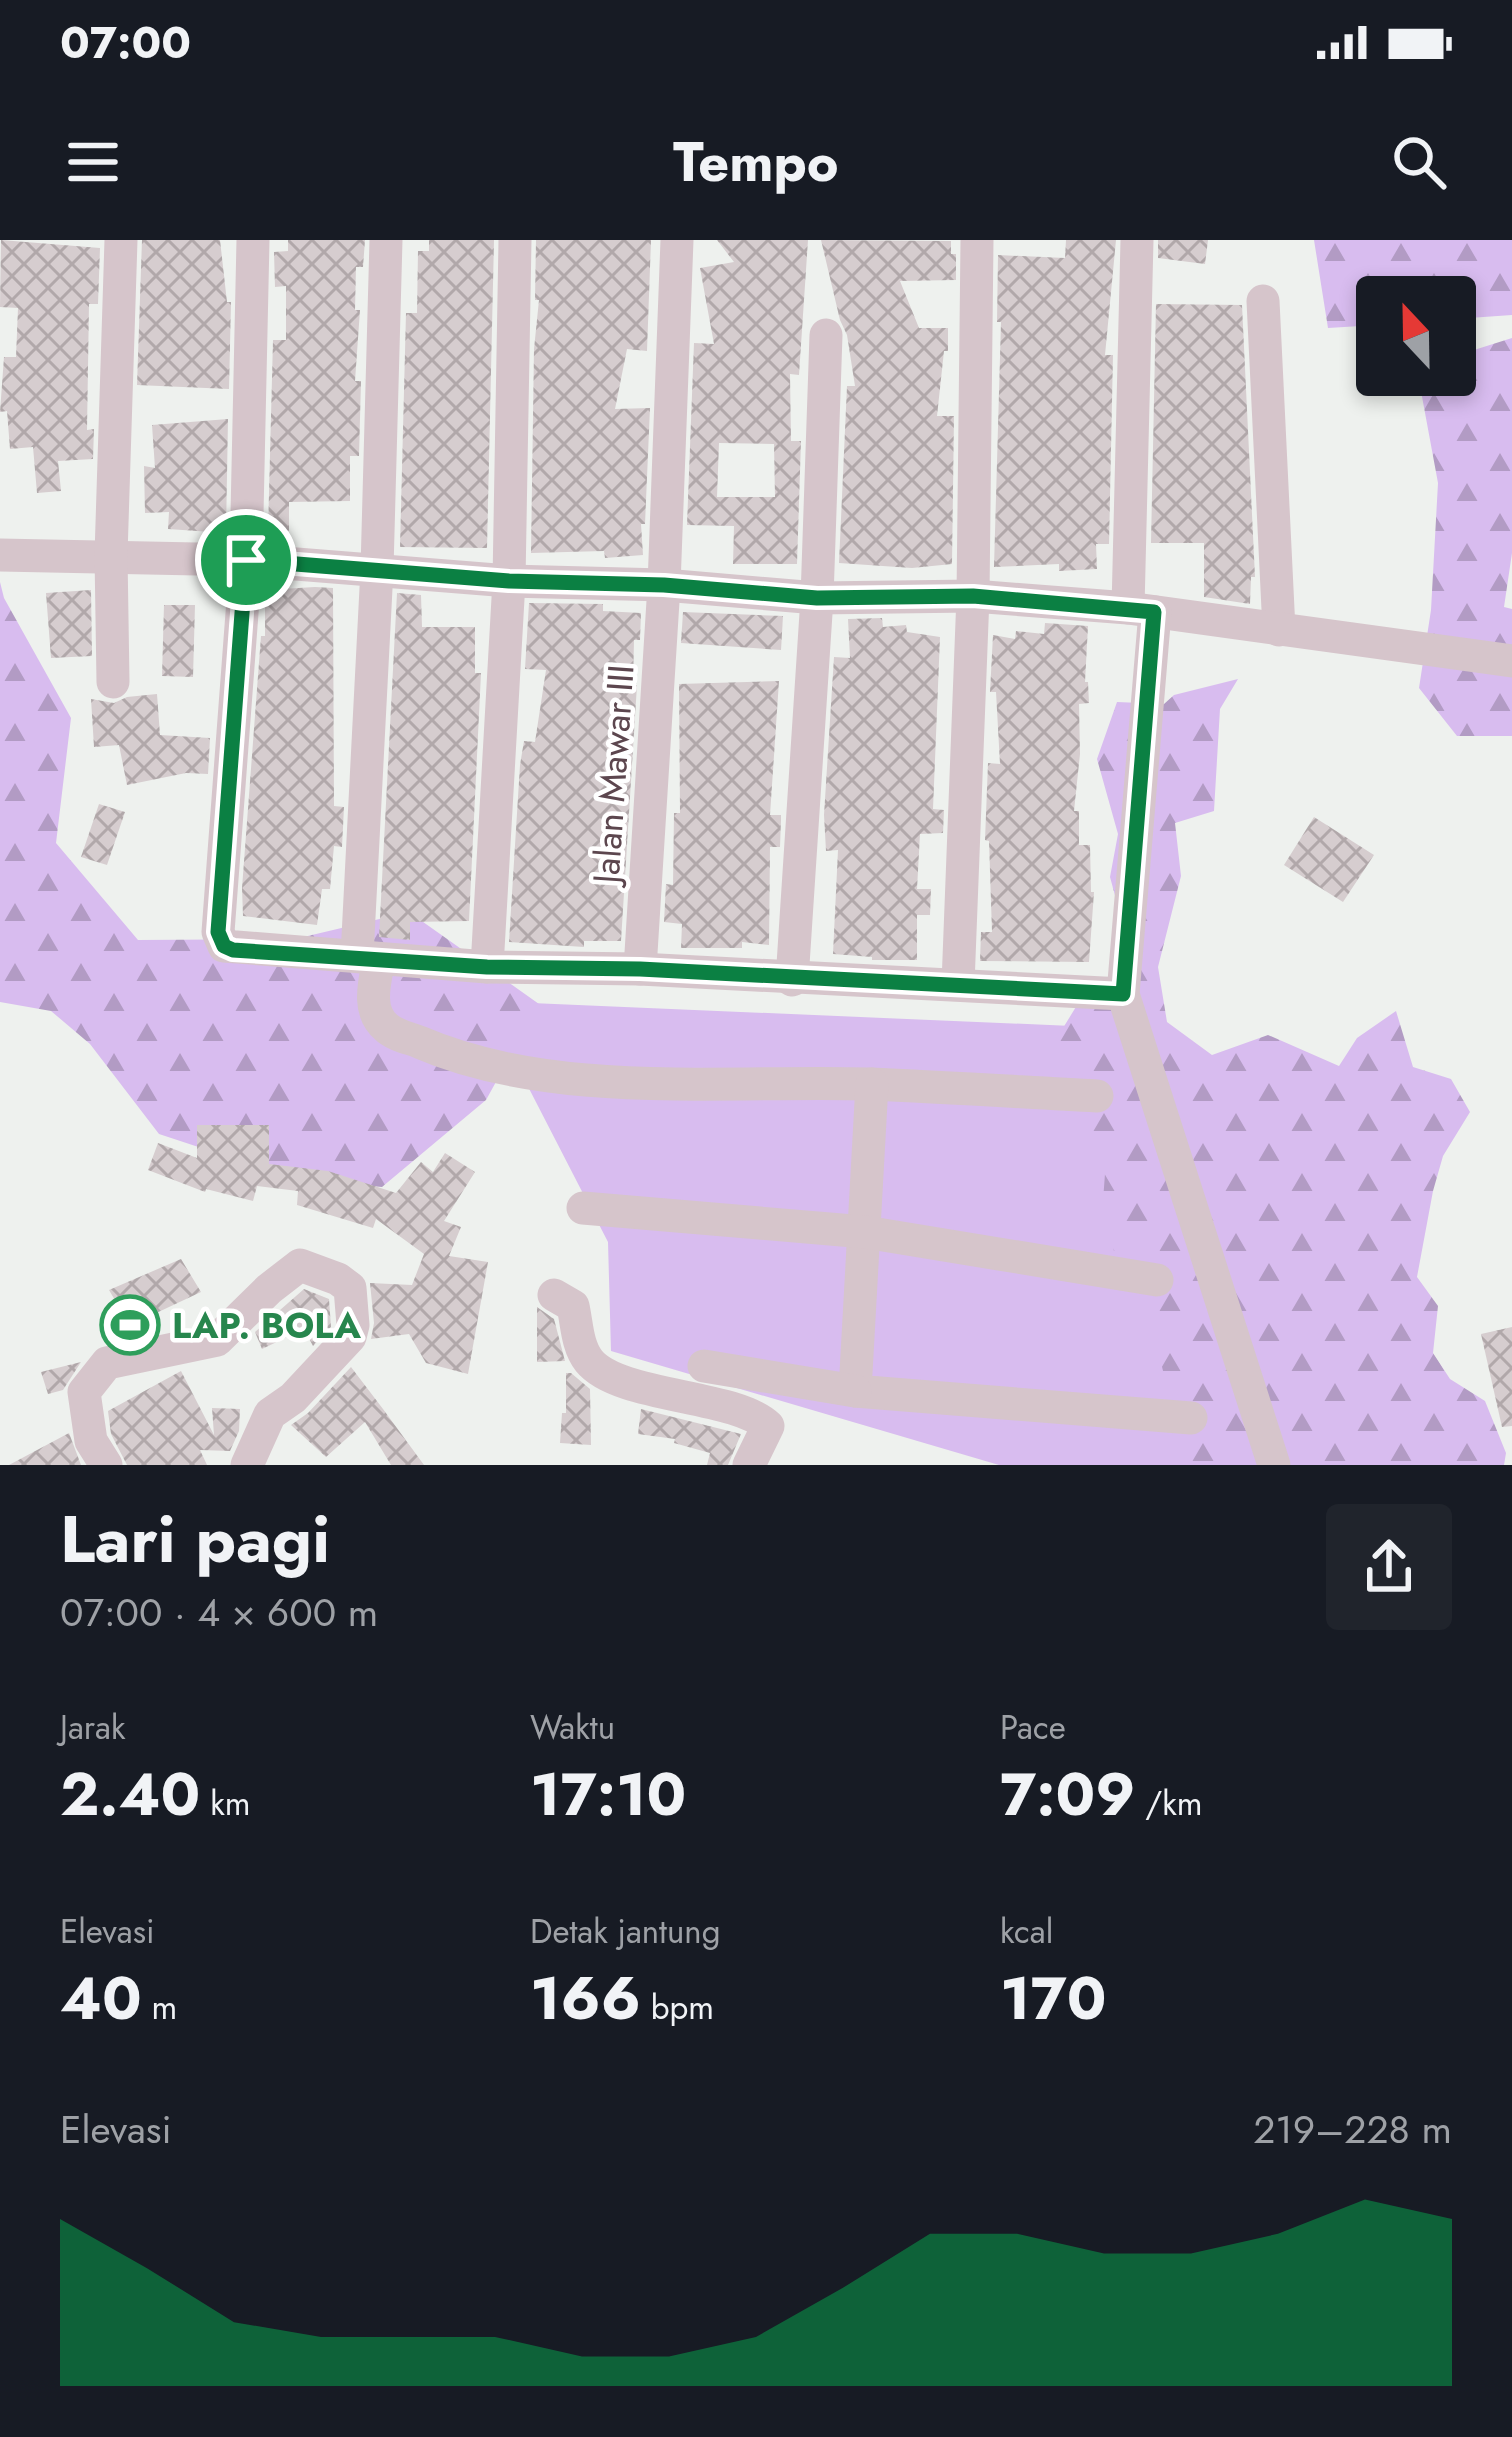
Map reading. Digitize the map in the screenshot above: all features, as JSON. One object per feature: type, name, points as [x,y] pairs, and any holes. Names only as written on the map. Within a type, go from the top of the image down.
[{"type":"street","points":[[112,682],[111,555],[122,240]]},
{"type":"street","points":[[253,240],[246,560],[218,932],[224,946],[487,967],[640,969],[1123,994]]},
{"type":"street","points":[[386,240],[368,958],[375,1013],[387,1029],[488,1067],[576,1080],[872,1084],[1097,1096]]},
{"type":"street","points":[[487,967],[509,581],[515,240]]},
{"type":"street","name":"Jalan Mawar III","points":[[640,969],[664,585],[676,240]]},
{"type":"street","points":[[958,984],[973,596],[977,240]]},
{"type":"street","points":[[1137,240],[1141,610],[1123,994],[1274,1465]]},
{"type":"street","points":[[1263,301],[1279,630]]},
{"type":"street","points":[[791,980],[817,598],[826,335]]},
{"type":"street","points":[[0,555],[246,560],[817,598],[973,596],[1141,610],[1512,661]]},
{"type":"street","points":[[855,1391],[872,1084]]},
{"type":"street","points":[[583,1208],[865,1232],[1157,1280]]},
{"type":"street","points":[[106,1465],[91,1441],[84,1392],[107,1363],[217,1340],[269,1288],[300,1265],[338,1279],[350,1288],[350,1337],[334,1358],[270,1414],[247,1465]]},
{"type":"street","points":[[554,1295],[573,1306],[580,1346],[599,1370],[678,1397],[756,1414],[768,1426],[749,1465]]},
{"type":"street","points":[[704,1366],[855,1391],[1191,1418]]},
{"type":"green space","points":[[1314,240],[1512,240],[1512,315],[1476,318],[1476,276],[1356,276],[1356,326],[1328,328]]},
{"type":"green space","points":[[1512,338],[1512,553],[1504,607],[1512,609],[1512,736],[1457,736],[1419,688],[1431,610],[1438,483],[1422,396],[1476,396],[1476,349]]},
{"type":"green space","points":[[0,582],[4,598],[71,718],[56,843],[138,940],[295,939],[409,912],[539,1004],[486,1100],[382,1187],[295,1179],[159,1134],[90,1044],[51,1011],[0,1002]]},
{"type":"green space","points":[[1238,679],[1220,709],[1214,811],[1175,823],[1181,876],[1158,967],[1167,1022],[1212,1055],[1268,1035],[1339,1066],[1357,1038],[1396,1011],[1413,1067],[1451,1079],[1470,1112],[1443,1156],[1417,1277],[1438,1306],[1433,1353],[1450,1379],[1485,1401],[1506,1453],[1504,1465],[1168,1465],[1151,1425],[1166,1383],[1149,1314],[1114,1251],[1103,1201],[1106,1160],[1083,1125],[1075,1085],[1052,1046],[1082,997],[1118,996],[1125,932],[1110,877],[1118,834],[1097,759],[1117,702],[1164,704],[1174,695]]},
{"type":"green space","points":[[484,1001],[1072,1026],[1217,1465],[999,1465],[611,1351],[608,1242]]},
{"type":"building","points":[[1,240],[100,248],[98,304],[89,304],[87,430],[94,429],[93,459],[58,461],[61,491],[37,493],[33,447],[10,449],[7,411],[0,412],[4,357],[16,357],[18,308],[0,307]]},
{"type":"building","points":[[142,240],[220,240],[227,302],[231,302],[229,389],[137,385]]},
{"type":"building","points":[[288,240],[365,240],[363,267],[356,267],[359,456],[350,456],[350,501],[289,502],[289,531],[268,531],[273,340],[286,340],[286,286],[275,287],[274,252],[288,251]]},
{"type":"building","points":[[429,240],[494,240],[487,548],[400,547],[406,313],[417,313],[418,251],[429,251]]},
{"type":"building","points":[[536,240],[651,240],[647,351],[627,349],[615,409],[650,408],[643,555],[605,558],[604,551],[531,553],[539,300],[535,300]]},
{"type":"building","points":[[717,240],[808,240],[799,375],[790,374],[791,441],[801,441],[797,564],[733,564],[734,526],[687,525],[694,343],[714,344],[700,268],[734,262]],"holes":[[[719,443],[774,444],[775,497],[717,497]]]},
{"type":"building","points":[[821,240],[951,241],[956,280],[900,281],[919,328],[948,328],[937,416],[954,416],[952,564],[912,568],[839,563],[847,386],[855,386],[847,335]]},
{"type":"building","points":[[1066,240],[1116,240],[1105,355],[1113,355],[1109,544],[1096,544],[1097,569],[1059,571],[1059,564],[994,567],[1001,322],[997,322],[998,255],[1065,258]]},
{"type":"building","points":[[1158,240],[1208,240],[1205,264],[1158,258]]},
{"type":"building","points":[[1156,304],[1242,305],[1255,577],[1251,577],[1250,604],[1204,597],[1204,543],[1151,543]]},
{"type":"building","points":[[228,419],[226,533],[168,529],[169,512],[145,513],[144,466],[155,468],[152,425]]},
{"type":"building","points":[[333,588],[334,806],[344,807],[342,847],[334,846],[330,889],[322,889],[317,925],[243,916],[242,888],[265,590]]},
{"type":"building","points":[[91,590],[92,656],[51,658],[46,593]]},
{"type":"building","points":[[397,593],[421,595],[422,627],[475,627],[475,673],[481,673],[469,921],[410,922],[410,940],[379,937]]},
{"type":"building","points":[[529,603],[603,604],[603,611],[641,613],[640,640],[634,640],[633,685],[637,685],[621,941],[584,941],[584,947],[509,942],[520,765],[524,741],[535,742],[546,670],[525,669]]},
{"type":"building","points":[[164,605],[195,605],[193,677],[162,676]]},
{"type":"building","points":[[683,612],[783,616],[781,650],[681,643]]},
{"type":"building","points":[[882,618],[883,627],[906,625],[907,632],[940,637],[933,809],[944,810],[943,833],[920,834],[917,889],[931,889],[930,915],[917,915],[917,960],[833,954],[838,850],[826,851],[824,815],[834,657],[850,658],[848,619]]},
{"type":"building","points":[[1045,623],[1088,626],[1085,682],[1089,703],[1079,704],[1074,811],[1079,811],[1079,845],[1090,845],[1094,892],[1089,962],[980,961],[981,932],[992,932],[989,841],[985,840],[988,763],[1000,764],[996,692],[990,692],[993,635],[1015,639],[1016,631],[1044,634]]},
{"type":"building","points":[[779,681],[770,815],[781,815],[780,847],[770,847],[769,945],[742,942],[742,948],[681,948],[682,924],[664,922],[666,884],[673,885],[674,813],[680,813],[679,684]]},
{"type":"building","points":[[157,694],[160,735],[210,738],[208,774],[186,773],[127,785],[119,745],[94,747],[91,699],[114,703]]},
{"type":"building","points":[[99,804],[125,812],[107,865],[81,857]]},
{"type":"building","points":[[1314,817],[1374,855],[1343,902],[1284,865]]},
{"type":"building","points":[[197,1125],[269,1125],[269,1164],[328,1171],[396,1193],[421,1162],[433,1172],[445,1153],[475,1172],[444,1221],[461,1227],[449,1256],[488,1262],[468,1374],[426,1363],[409,1334],[371,1339],[370,1283],[412,1285],[424,1254],[376,1219],[373,1228],[297,1205],[298,1191],[257,1186],[253,1201],[205,1192],[148,1170],[158,1143],[197,1158]]},
{"type":"building","points":[[181,1259],[201,1292],[152,1315],[160,1330],[136,1336],[109,1290]]},
{"type":"building","points":[[304,1289],[329,1299],[331,1327],[313,1346],[304,1329],[262,1349],[255,1332]]},
{"type":"building","points":[[537,1307],[554,1319],[565,1361],[537,1362]]},
{"type":"building","points":[[1512,1327],[1512,1426],[1502,1427],[1481,1334]]},
{"type":"building","points":[[81,1362],[63,1390],[48,1394],[41,1372]]},
{"type":"building","points":[[351,1367],[424,1465],[391,1465],[365,1422],[326,1457],[291,1425]]},
{"type":"building","points":[[181,1371],[214,1435],[212,1408],[240,1409],[239,1431],[230,1451],[200,1450],[207,1465],[127,1465],[111,1434],[108,1411]]},
{"type":"building","points":[[566,1373],[590,1389],[591,1445],[560,1443]]},
{"type":"building","points":[[641,1409],[741,1434],[728,1465],[707,1465],[710,1453],[674,1443],[675,1439],[638,1434]]},
{"type":"building","points":[[69,1433],[81,1465],[9,1465]]},
{"type":"place","name":"LAP. BOLA","points":[[130,1325]]},
{"type":"route","points":[[246,560],[509,581],[664,585],[817,598],[973,596],[1154,612],[1123,994],[640,969],[487,967],[224,946],[218,932],[246,560]]}]
